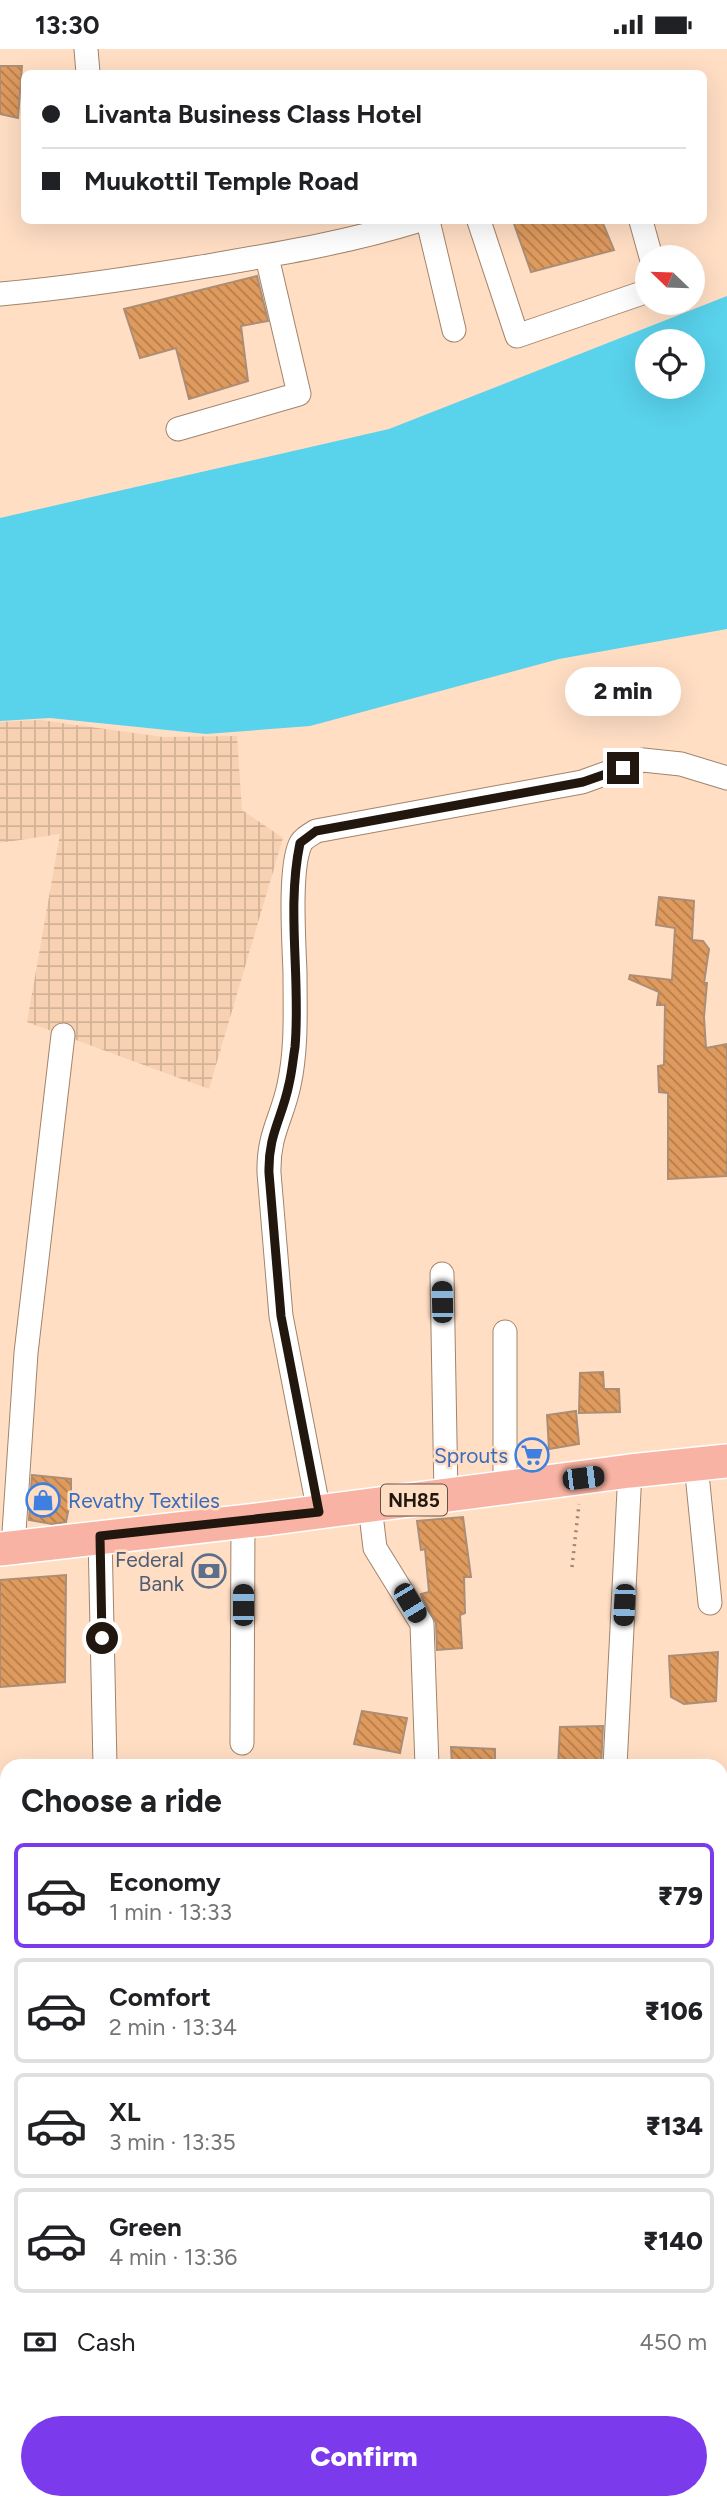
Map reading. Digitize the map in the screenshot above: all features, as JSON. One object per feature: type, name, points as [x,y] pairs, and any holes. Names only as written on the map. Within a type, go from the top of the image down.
[{"type":"highway","name":"NH85","points":[[100,1536],[243,1522],[630,1471],[712,1463]]},
{"type":"highway","points":[[6,1548],[100,1536]]},
{"type":"street","points":[[86,49],[88,70]]},
{"type":"street","points":[[0,294],[156,275],[267,257],[365,236],[407,224]]},
{"type":"street","points":[[429,224],[454,330]]},
{"type":"street","points":[[480,224],[517,336],[635,295]]},
{"type":"street","points":[[642,224],[647,245]]},
{"type":"street","points":[[178,429],[299,394],[267,257]]},
{"type":"street","points":[[319,1512],[281,1316],[269,1173],[269,1152],[289,1086],[295,1045],[294,904],[296,862],[300,843],[316,831],[583,782],[643,760],[681,764],[727,778]]},
{"type":"street","points":[[6,1548],[63,1035]]},
{"type":"street","points":[[442,1274],[446,1496]]},
{"type":"street","points":[[505,1332],[505,1488]]},
{"type":"street","points":[[710,1603],[712,1463]]},
{"type":"street","points":[[615,1759],[630,1471]]},
{"type":"street","points":[[370,1506],[375,1549],[422,1623],[427,1759]]},
{"type":"street","points":[[242,1743],[243,1522]]},
{"type":"street","points":[[100,1536],[105,1759]]},
{"type":"path","points":[[572,1567],[583,1478]]},
{"type":"shaded area","points":[[40,720],[163,737],[237,736],[242,810],[283,838],[209,1089],[27,1022],[60,834],[0,843],[0,722]]},
{"type":"water","points":[[727,296],[727,629],[559,659],[310,726],[206,734],[50,718],[0,721],[0,518],[389,429],[635,332],[635,399],[705,399],[705,329],[643,329],[679,315],[705,315],[705,305]]},
{"type":"building","points":[[0,66],[22,66],[18,118],[0,114]]},
{"type":"building","points":[[514,224],[603,224],[614,250],[531,272]]},
{"type":"building","points":[[257,276],[268,321],[241,326],[248,381],[189,399],[176,348],[140,358],[124,309]]},
{"type":"building","points":[[659,897],[694,901],[692,940],[703,941],[709,949],[704,983],[707,983],[704,1017],[706,1048],[727,1044],[727,1176],[668,1179],[668,1093],[659,1092],[658,1066],[664,1065],[665,1005],[657,1005],[659,992],[629,979],[630,975],[672,980],[675,928],[656,925]]},
{"type":"building","points":[[603,1372],[604,1389],[619,1389],[620,1412],[579,1413],[580,1373]]},
{"type":"building","points":[[576,1411],[579,1444],[549,1449],[547,1415]]},
{"type":"building","name":"Revathy Textiles","points":[[32,1475],[71,1479],[66,1522],[52,1524],[29,1520]]},
{"type":"building","points":[[463,1517],[471,1577],[464,1577],[465,1613],[460,1615],[462,1648],[437,1650],[436,1623],[421,1594],[429,1592],[425,1549],[421,1550],[417,1521]]},
{"type":"building","points":[[66,1575],[65,1682],[0,1687],[0,1580]]},
{"type":"building","points":[[718,1652],[716,1701],[684,1704],[671,1697],[669,1656]]},
{"type":"building","points":[[362,1711],[407,1718],[400,1753],[354,1744]]},
{"type":"building","points":[[603,1726],[601,1759],[558,1759],[560,1727]]},
{"type":"building","points":[[451,1747],[495,1749],[495,1759],[452,1759]]},
{"type":"place","name":"Sprouts","points":[[532,1455]]},
{"type":"place","name":"Revathy Textiles","points":[[43,1500]]},
{"type":"place","name":"Federal Bank","points":[[209,1571]]},
{"type":"route","points":[[102,1638],[100,1536],[319,1512],[281,1316],[269,1173],[269,1152],[289,1086],[295,1045],[294,904],[296,862],[300,843],[316,831],[583,782],[623,768]]}]
